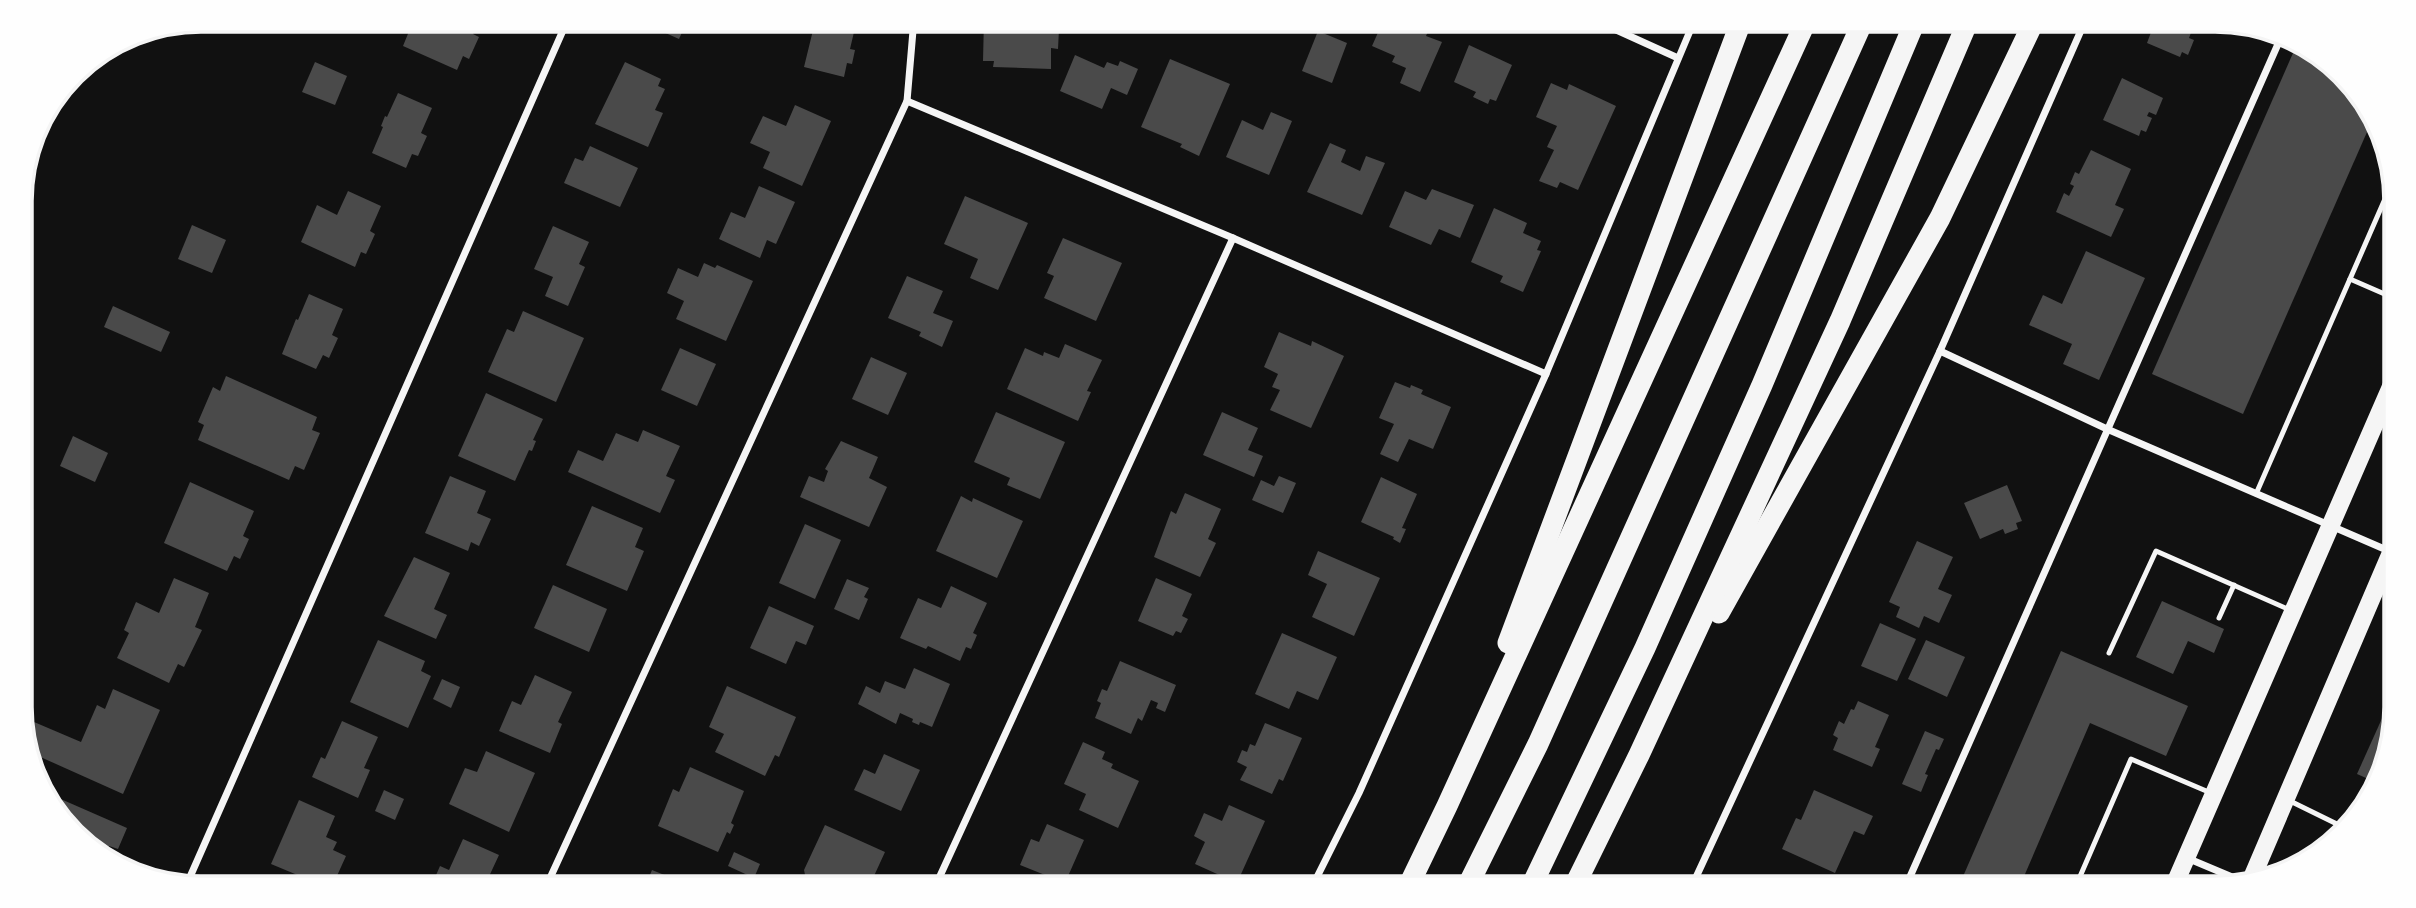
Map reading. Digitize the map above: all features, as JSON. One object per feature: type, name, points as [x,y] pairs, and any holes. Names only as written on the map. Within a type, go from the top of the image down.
[{"type":"highway","points":[[1447,806],[1737,32]]},
{"type":"highway","points":[[1413,876],[1801,32]]},
{"type":"highway","points":[[1472,876],[1544,731],[1858,32]]},
{"type":"highway","points":[[1536,876],[1645,648],[1762,385],[1911,32]]},
{"type":"highway","points":[[1579,876],[1639,755],[1840,321],[1963,32]]},
{"type":"highway","points":[[1639,755],[1940,218],[2029,32]]},
{"type":"main road","points":[[2178,876],[2384,402]]},
{"type":"main road","points":[[2255,872],[2384,574]]},
{"type":"street","points":[[190,876],[562,32]]},
{"type":"street","points":[[551,876],[907,101],[913,32]]},
{"type":"street","points":[[1621,32],[1678,58]]},
{"type":"street","points":[[1317,876],[1364,781],[1546,374],[1689,32]]},
{"type":"street","points":[[1697,876],[1940,351],[2080,32]]},
{"type":"street","points":[[1910,876],[2279,44]]},
{"type":"street","points":[[907,101],[1546,374]]},
{"type":"street","points":[[940,876],[1233,238]]},
{"type":"street","points":[[1940,351],[2107,429],[2330,526],[2384,545]]},
{"type":"street","points":[[2186,858],[2229,876]]},
{"type":"lane","points":[[2256,494],[2384,201]]},
{"type":"lane","points":[[2350,279],[2384,294]]},
{"type":"lane","points":[[2109,653],[2156,551],[2293,612]]},
{"type":"lane","points":[[2219,618],[2234,585]]},
{"type":"lane","points":[[2080,876],[2132,759],[2214,794]]},
{"type":"lane","points":[[2285,799],[2337,824]]},
{"type":"building","points":[[409,32],[474,32],[479,37],[469,59],[463,56],[457,70],[403,46]]},
{"type":"building","points":[[663,32],[682,32],[679,39]]},
{"type":"building","points":[[813,32],[854,32],[850,49],[855,50],[852,64],[847,63],[844,77],[804,67]]},
{"type":"building","points":[[984,32],[1059,32],[1058,49],[1051,48],[1051,69],[993,67],[994,61],[983,61]]},
{"type":"building","points":[[1318,32],[1347,43],[1332,83],[1302,71]]},
{"type":"building","points":[[1378,32],[1428,32],[1426,36],[1442,42],[1420,92],[1400,83],[1406,68],[1392,62],[1395,56],[1372,46]]},
{"type":"building","points":[[2151,32],[2191,32],[2189,38],[2194,40],[2188,55],[2182,52],[2180,57],[2147,43]]},
{"type":"building","points":[[1469,45],[1512,65],[1496,101],[1490,99],[1488,104],[1473,97],[1476,92],[1454,82]]},
{"type":"building","points":[[2294,51],[2327,73],[2343,89],[2368,129],[2243,414],[2152,374]]},
{"type":"building","points":[[1075,55],[1104,68],[1107,62],[1118,66],[1120,61],[1138,69],[1127,95],[1111,88],[1102,109],[1060,91]]},
{"type":"building","points":[[1170,59],[1230,84],[1199,156],[1180,147],[1182,144],[1141,127]]},
{"type":"building","points":[[315,62],[347,76],[335,105],[302,92]]},
{"type":"building","points":[[625,62],[661,79],[658,86],[665,89],[655,110],[663,113],[648,147],[595,124]]},
{"type":"building","points":[[2122,78],[2163,98],[2156,115],[2149,112],[2147,116],[2152,118],[2146,132],[2141,130],[2139,136],[2103,120]]},
{"type":"building","points":[[1551,83],[1567,90],[1569,84],[1616,106],[1578,190],[1560,182],[1557,188],[1539,181],[1554,150],[1547,147],[1557,126],[1536,117]]},
{"type":"building","points":[[398,93],[432,108],[421,133],[427,136],[418,156],[412,154],[406,168],[372,153],[385,116],[387,117]]},
{"type":"building","points":[[795,105],[831,121],[802,186],[763,168],[770,152],[750,143],[763,116],[786,126]]},
{"type":"building","points":[[1271,112],[1292,121],[1269,175],[1226,157],[1242,120],[1263,130]]},
{"type":"building","points":[[1330,143],[1346,150],[1341,162],[1360,171],[1366,156],[1385,163],[1362,215],[1307,192]]},
{"type":"building","points":[[590,146],[638,168],[620,207],[564,183],[575,158],[583,161]]},
{"type":"building","points":[[2091,150],[2131,169],[2115,205],[2124,209],[2111,237],[2056,212],[2064,193],[2069,196],[2074,186],[2070,184],[2075,172],[2079,174]]},
{"type":"building","points":[[759,186],[795,202],[776,244],[767,240],[760,258],[719,239],[731,212],[745,218]]},
{"type":"building","points":[[1432,189],[1474,205],[1460,238],[1439,229],[1431,245],[1389,227],[1405,191],[1426,200]]},
{"type":"building","points":[[348,191],[381,206],[370,231],[375,234],[366,254],[361,252],[355,267],[301,242],[317,205],[337,215]]},
{"type":"building","points":[[965,196],[1028,223],[998,290],[970,278],[978,259],[944,244]]},
{"type":"building","points":[[1494,208],[1527,223],[1523,233],[1541,241],[1537,250],[1541,251],[1523,292],[1500,282],[1503,276],[1471,262]]},
{"type":"building","points":[[192,225],[226,240],[212,273],[178,259]]},
{"type":"building","points":[[553,226],[589,242],[579,264],[585,267],[568,306],[545,296],[553,277],[534,269]]},
{"type":"building","points":[[1063,238],[1122,263],[1096,321],[1044,298],[1054,276],[1047,273]]},
{"type":"building","points":[[2086,251],[2145,278],[2099,380],[2063,364],[2072,344],[2029,325],[2043,295],[2062,304]]},
{"type":"building","points":[[704,263],[715,268],[717,265],[753,281],[726,341],[676,319],[684,301],[667,293],[678,268],[698,277]]},
{"type":"building","points":[[907,276],[943,291],[933,313],[953,321],[942,347],[919,336],[921,332],[888,318]]},
{"type":"building","points":[[309,294],[343,309],[332,335],[338,338],[329,358],[323,355],[316,369],[282,354]]},
{"type":"building","points":[[113,306],[170,332],[161,352],[104,327]]},
{"type":"building","points":[[523,311],[584,338],[556,402],[488,372],[507,329],[514,332]]},
{"type":"building","points":[[1279,332],[1311,346],[1312,341],[1344,356],[1311,428],[1270,410],[1280,390],[1272,387],[1278,374],[1264,367]]},
{"type":"building","points":[[1065,344],[1102,360],[1087,391],[1091,392],[1078,421],[1007,389],[1025,348],[1043,356],[1044,352],[1059,358]]},
{"type":"building","points":[[680,348],[716,364],[697,406],[661,390]]},
{"type":"building","points":[[871,357],[907,373],[888,415],[852,399]]},
{"type":"building","points":[[226,376],[317,417],[312,430],[320,433],[304,470],[295,466],[289,480],[198,440],[204,425],[198,422],[213,387],[220,391]]},
{"type":"building","points":[[1395,382],[1423,390],[1421,394],[1451,407],[1433,449],[1409,439],[1398,462],[1380,454],[1394,424],[1379,418]]},
{"type":"building","points":[[486,393],[543,419],[533,440],[536,441],[532,451],[529,450],[515,481],[458,456]]},
{"type":"building","points":[[996,412],[1065,442],[1040,499],[1007,485],[1010,478],[974,462]]},
{"type":"building","points":[[1222,412],[1258,428],[1248,450],[1263,456],[1254,477],[1203,455]]},
{"type":"building","points":[[643,430],[680,446],[666,476],[675,480],[660,513],[568,472],[578,450],[603,461],[616,433],[638,442]]},
{"type":"building","points":[[73,436],[108,453],[95,482],[60,466]]},
{"type":"building","points":[[841,441],[878,457],[869,478],[887,487],[869,527],[800,497],[809,476],[824,482],[828,471],[825,469]]},
{"type":"building","points":[[450,476],[486,491],[477,513],[491,519],[479,546],[471,542],[468,551],[425,533]]},
{"type":"building","points":[[1279,476],[1296,483],[1283,513],[1252,500],[1261,480],[1274,486]]},
{"type":"building","points":[[1381,477],[1417,494],[1402,528],[1406,529],[1400,543],[1393,539],[1394,537],[1361,522]]},
{"type":"building","points":[[190,482],[254,511],[243,536],[249,539],[240,559],[234,556],[227,571],[164,543]]},
{"type":"building","points":[[2007,485],[2022,521],[2016,523],[2018,529],[2005,534],[2003,529],[1980,539],[1964,503]]},
{"type":"building","points":[[1185,493],[1221,509],[1208,539],[1216,543],[1200,577],[1154,557],[1171,511],[1176,514]]},
{"type":"building","points":[[961,496],[972,502],[973,498],[1023,521],[997,578],[936,551]]},
{"type":"building","points":[[592,506],[643,528],[635,547],[644,551],[627,591],[566,565]]},
{"type":"building","points":[[805,524],[841,540],[815,599],[779,583]]},
{"type":"building","points":[[1917,541],[1953,557],[1938,589],[1952,595],[1939,623],[1924,616],[1919,628],[1896,617],[1900,607],[1889,602]]},
{"type":"building","points":[[1318,551],[1380,578],[1354,636],[1312,617],[1327,584],[1308,575]]},
{"type":"building","points":[[414,557],[450,573],[434,609],[447,615],[436,639],[384,616]]},
{"type":"building","points":[[174,578],[209,593],[195,627],[202,630],[184,667],[178,664],[169,683],[117,658],[129,633],[124,630],[136,602],[159,613]]},
{"type":"building","points":[[1156,578],[1192,594],[1182,616],[1188,619],[1181,633],[1176,631],[1173,636],[1138,621]]},
{"type":"building","points":[[847,579],[869,588],[864,597],[868,599],[859,620],[834,609]]},
{"type":"building","points":[[553,585],[607,609],[589,652],[534,628]]},
{"type":"building","points":[[951,586],[987,603],[973,633],[977,635],[971,649],[966,647],[960,661],[928,646],[926,649],[900,638],[918,598],[941,608]]},
{"type":"building","points":[[2162,601],[2224,629],[2214,653],[2188,641],[2173,674],[2136,657]]},
{"type":"building","points":[[769,606],[814,626],[806,645],[796,641],[786,664],[750,648]]},
{"type":"building","points":[[1880,623],[1916,639],[1897,681],[1861,666]]},
{"type":"building","points":[[1282,633],[1337,657],[1318,700],[1297,691],[1289,709],[1255,694]]},
{"type":"building","points":[[378,640],[425,661],[421,671],[431,676],[408,728],[350,702]]},
{"type":"building","points":[[1926,640],[1965,657],[1947,697],[1908,679]]},
{"type":"building","points":[[2061,651],[2188,706],[2166,756],[2090,723],[2024,876],[1963,876]]},
{"type":"building","points":[[1120,661],[1176,685],[1165,712],[1156,708],[1158,703],[1151,700],[1142,721],[1138,718],[1131,734],[1095,718],[1101,703],[1097,701],[1102,689],[1107,691]]},
{"type":"building","points":[[914,668],[950,684],[932,727],[912,722],[913,719],[900,713],[896,724],[858,704],[866,686],[880,693],[885,681],[905,689]]},
{"type":"building","points":[[535,675],[572,692],[558,722],[562,724],[550,753],[499,731],[512,701],[521,705]]},
{"type":"building","points":[[442,679],[460,687],[451,708],[433,699]]},
{"type":"building","points":[[727,686],[796,717],[779,757],[775,755],[765,776],[715,752],[724,734],[709,727]]},
{"type":"building","points":[[113,689],[160,710],[123,794],[39,756],[35,740],[32,721],[81,742],[97,705],[105,709]]},
{"type":"building","points":[[1858,701],[1889,715],[1875,747],[1880,749],[1872,767],[1833,750],[1838,738],[1833,735],[1839,721],[1844,724]]},
{"type":"building","points":[[2384,715],[2376,762],[2368,779],[2357,774]]},
{"type":"building","points":[[342,721],[378,737],[364,768],[370,770],[358,798],[312,777],[321,757],[325,759]]},
{"type":"building","points":[[1265,723],[1302,738],[1283,781],[1279,779],[1272,794],[1240,780],[1247,767],[1237,762],[1242,750],[1247,752],[1250,744],[1255,746]]},
{"type":"building","points":[[1925,731],[1944,739],[1939,750],[1936,749],[1925,774],[1928,775],[1921,792],[1902,784]]},
{"type":"building","points":[[1083,742],[1105,752],[1102,759],[1113,764],[1111,768],[1139,781],[1118,828],[1079,810],[1086,794],[1064,784]]},
{"type":"building","points":[[486,751],[535,773],[509,832],[449,804],[465,768],[477,772]]},
{"type":"building","points":[[884,754],[920,770],[901,811],[854,790],[864,769],[875,774]]},
{"type":"building","points":[[690,767],[744,791],[731,823],[734,825],[730,834],[727,832],[718,852],[658,826],[673,789],[679,792]]},
{"type":"building","points":[[384,790],[404,799],[395,820],[375,811]]},
{"type":"building","points":[[1814,790],[1873,816],[1864,835],[1854,831],[1835,873],[1782,849],[1796,818],[1801,820]]},
{"type":"building","points":[[58,798],[127,828],[118,849],[109,846],[108,849],[89,835]]},
{"type":"building","points":[[299,800],[335,816],[326,837],[337,842],[333,850],[346,856],[337,876],[300,876],[271,864]]},
{"type":"building","points":[[1229,805],[1265,821],[1240,876],[1222,876],[1195,864],[1205,842],[1194,836],[1204,813],[1222,821]]},
{"type":"building","points":[[1047,824],[1084,840],[1068,876],[1048,876],[1020,865],[1031,839],[1039,842]]},
{"type":"building","points":[[825,825],[885,852],[874,876],[805,876],[804,870]]},
{"type":"building","points":[[463,839],[499,855],[489,876],[436,876],[440,866],[449,870]]},
{"type":"building","points":[[734,852],[760,864],[755,876],[728,866]]},
{"type":"building","points":[[652,870],[667,876],[649,876]]}]
